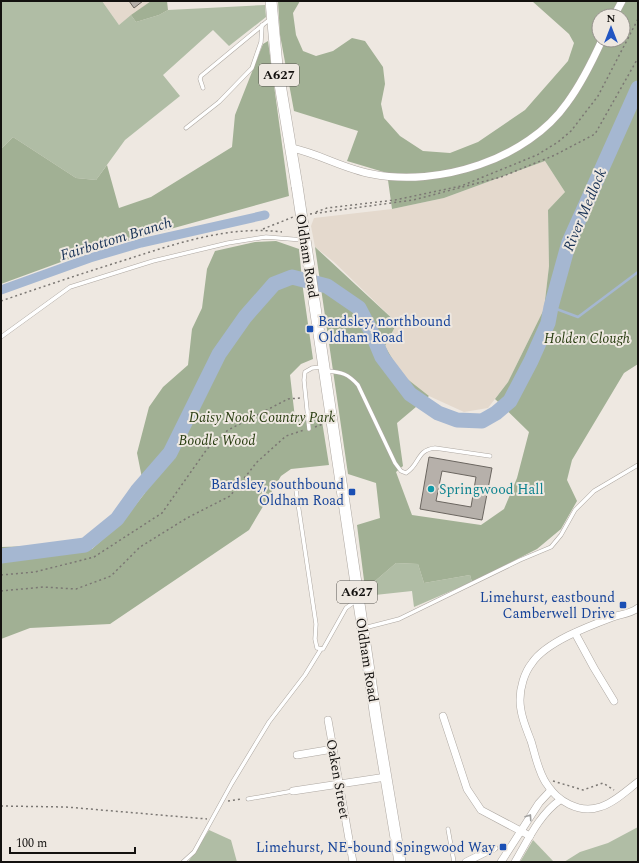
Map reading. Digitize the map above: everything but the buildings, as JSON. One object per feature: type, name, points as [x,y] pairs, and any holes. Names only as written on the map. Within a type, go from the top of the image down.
[{"type":"highway","name":"A627","points":[[272,1],[277,66],[292,148]]},
{"type":"highway","name":"Oldham Road","points":[[292,148],[302,226],[362,628],[400,862]]},
{"type":"street","points":[[292,148],[311,152],[351,169],[373,175],[436,176],[474,167],[511,151],[541,132],[567,105],[585,76],[598,48]]},
{"type":"street","points":[[638,608],[594,624],[539,654],[531,663],[522,685],[521,712],[546,783],[560,800],[569,805],[591,808],[600,807],[619,796],[638,782]]},
{"type":"street","points":[[575,633],[614,701]]},
{"type":"street","points":[[443,716],[467,790],[481,810],[530,836]]},
{"type":"street","name":"Oaken Street","points":[[328,720],[353,862]]},
{"type":"street","points":[[297,755],[333,749]]},
{"type":"street","points":[[292,791],[386,776]]},
{"type":"street","points":[[501,862],[538,803],[552,790]]},
{"type":"street","points":[[515,862],[530,836],[548,810],[560,800]]},
{"type":"street","points":[[466,862],[494,848]]},
{"type":"lane","points":[[203,88],[200,80],[201,76],[273,17]]},
{"type":"lane","points":[[186,128],[219,102],[252,68],[261,42],[262,25]]},
{"type":"lane","points":[[1,337],[70,287],[145,263],[266,237],[306,246]]},
{"type":"lane","points":[[309,429],[304,380],[305,372],[312,368],[324,369],[341,372],[350,376],[358,385],[401,471],[406,473],[411,470],[421,454],[429,449],[435,448],[490,456]]},
{"type":"lane","points":[[362,628],[399,619],[482,580],[520,560],[551,547],[561,535],[575,510],[594,491],[638,465]]},
{"type":"lane","points":[[296,490],[316,624],[316,645],[321,649]]},
{"type":"lane","points":[[183,862],[194,852],[220,803],[269,722],[306,675],[321,649],[325,646],[346,608],[358,600]]},
{"type":"lane","points":[[248,798],[292,791]]},
{"type":"lane","points":[[448,829],[454,862]]},
{"type":"path","points":[[1,301],[65,278],[193,240],[263,229]]},
{"type":"path","points":[[1,575],[36,572],[94,557],[162,513],[207,449],[228,430],[288,399],[306,398]]},
{"type":"path","points":[[1,591],[43,587],[76,590],[112,576],[140,547],[187,518],[230,496],[257,462],[286,436],[331,422]]},
{"type":"path","points":[[546,783],[558,782],[583,790],[603,783],[611,787],[619,796]]},
{"type":"path","points":[[220,803],[248,798]]},
{"type":"path","points":[[1,806],[66,807],[211,819]]},
{"type":"shaded area","points":[[102,1],[151,1],[119,25]]},
{"type":"shaded area","points":[[545,161],[565,192],[548,210],[549,266],[544,309],[508,382],[488,408],[464,412],[429,396],[401,374],[385,346],[397,323],[334,262],[315,247],[311,226],[314,218],[392,209],[444,198]]},
{"type":"green space","points":[[1,1],[102,1],[119,25],[131,15],[136,22],[159,15],[168,10],[265,5],[266,17],[229,46],[213,30],[163,75],[180,96],[125,140],[96,180],[76,178],[13,137],[1,149]]},
{"type":"green space","points":[[151,1],[167,1],[168,10],[159,15],[136,22],[131,15]]},
{"type":"green space","name":"Holden Clough","points":[[278,1],[300,1],[293,13],[296,35],[303,51],[316,56],[333,51],[352,38],[365,41],[383,67],[385,84],[381,104],[384,118],[400,136],[423,151],[450,153],[478,142],[525,110],[568,61],[574,43],[569,34],[532,1],[638,1],[638,364],[624,373],[572,460],[567,480],[577,501],[561,529],[537,549],[472,582],[470,575],[424,583],[418,564],[396,563],[375,581],[375,595],[366,596],[357,525],[380,518],[376,483],[348,474],[315,247],[397,323],[385,346],[401,374],[429,396],[397,423],[403,466],[396,472],[412,515],[481,525],[504,509],[517,478],[529,432],[495,399],[508,382],[544,309],[549,266],[548,210],[565,192],[545,161],[444,198],[392,209],[387,173],[347,161],[358,131],[294,111],[280,35]]},
{"type":"green space","points":[[268,41],[289,196],[91,251],[1,284],[1,149],[13,137],[76,178],[96,180],[107,165],[119,208],[151,197],[232,147],[235,115],[263,44]]},
{"type":"green space","name":"Boodle Wood","points":[[276,241],[299,249],[313,359],[301,364],[290,375],[295,418],[321,415],[329,465],[291,469],[281,476],[249,530],[110,624],[30,628],[1,639],[1,547],[35,546],[37,557],[92,549],[123,521],[145,493],[137,453],[149,407],[163,387],[188,365],[192,329],[202,308],[207,269],[215,251],[255,242]]},
{"type":"green space","points":[[396,563],[418,564],[424,583],[470,575],[472,582],[414,607],[412,591],[375,595],[375,581]]},
{"type":"green space","points":[[638,827],[638,862],[564,862],[580,852],[608,843]]},
{"type":"green space","points":[[209,830],[231,840],[237,862],[188,862]]},
{"type":"green space","points":[[533,840],[554,862],[520,862]]},
{"type":"waterway","name":"River Medlock","points":[[1,556],[85,545],[117,519],[137,491],[170,453],[219,354],[245,317],[274,284],[292,277],[327,286],[359,308],[382,357],[410,394],[438,413],[457,420],[482,421],[496,413],[510,401],[531,361],[548,323],[569,242],[638,88]]},
{"type":"waterway","name":"Fairbottom Branch","points":[[1,290],[90,258],[141,243],[265,215]]},
{"type":"waterway","points":[[551,307],[578,317],[638,272]]},
{"type":"place","name":"Bardsley, northbound Oldham Road","points":[[310,329]]},
{"type":"place","name":"Springwood Hall","points":[[431,489]]},
{"type":"place","name":"Bardsley, southbound Oldham Road","points":[[352,492]]},
{"type":"place","name":"Limehurst, eastbound Camberwell Drive","points":[[623,605]]},
{"type":"place","name":"Limehurst, NE-bound Spingwood Way","points":[[503,847]]},
{"type":"park label","name":"Daisy Nook Country Park","points":[[262,417]]}]
